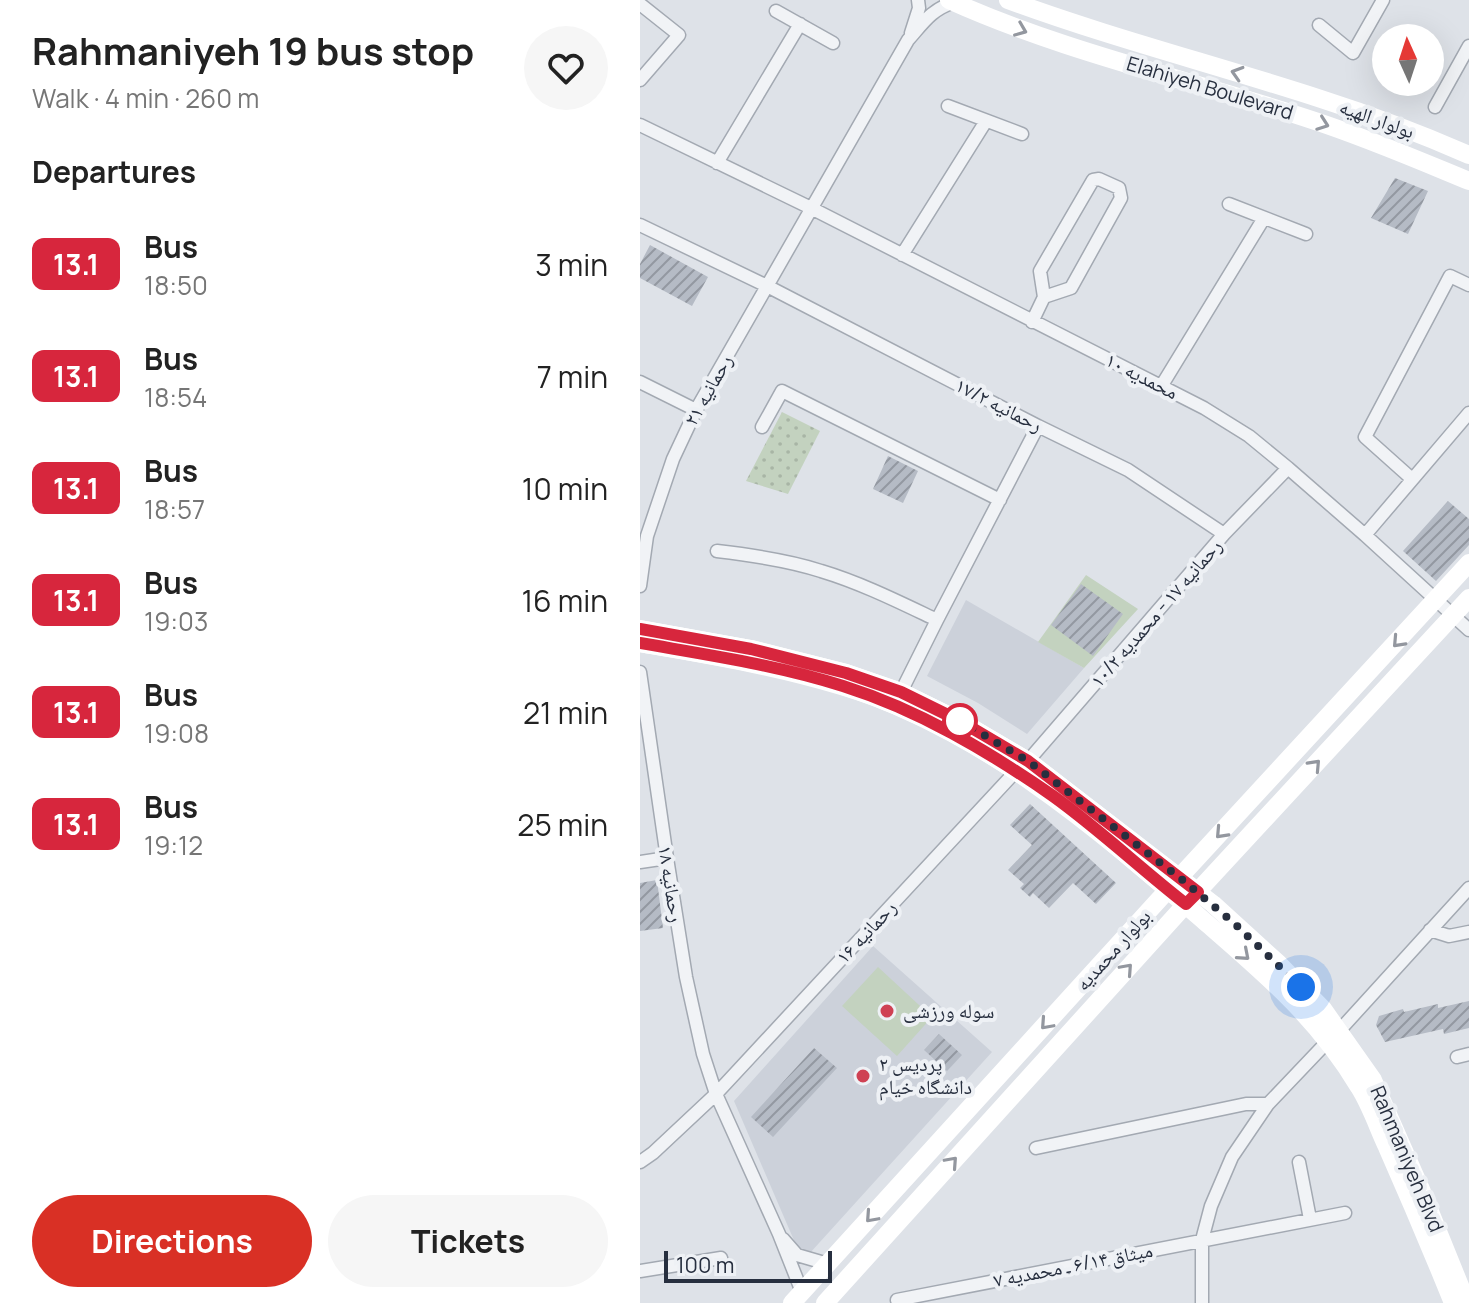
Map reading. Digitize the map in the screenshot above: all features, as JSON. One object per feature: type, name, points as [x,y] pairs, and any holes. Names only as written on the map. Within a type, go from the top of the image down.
[{"type":"main road","name":"بولوار الهیه","points":[[1008,0],[1057,18],[1323,99],[1469,155]]},
{"type":"main road","name":"Elahiyeh Boulevard","points":[[952,1],[1048,41],[1317,121],[1469,181]]},
{"type":"main road","name":"بولوار محمدیه","points":[[797,1298],[1469,563]]},
{"type":"main road","name":"بولوار محمدیه","points":[[825,1303],[1469,598]]},
{"type":"main road","name":"Rahmaniyeh Blvd","points":[[640,629],[751,649],[846,673],[901,692],[960,721],[1192,898],[1311,1019],[1333,1036],[1373,1080],[1467,1303]]},
{"type":"main road","name":"Rahmaniyeh Blvd","points":[[640,643],[748,662],[843,686],[896,707],[1022,766]]},
{"type":"main road","name":"Rahmaniyeh Blvd","points":[[1333,1036],[1407,1192],[1453,1303]]},
{"type":"street","points":[[908,40],[919,8],[918,0]]},
{"type":"street","points":[[1319,25],[1353,53],[1383,0]]},
{"type":"street","points":[[908,40],[930,14],[952,1]]},
{"type":"street","points":[[640,4],[679,35],[640,80]]},
{"type":"street","points":[[776,11],[833,43]]},
{"type":"street","points":[[717,163],[800,24]]},
{"type":"street","name":"رحمانیه ۲۱","points":[[640,586],[643,535],[696,410],[908,40]]},
{"type":"street","points":[[1435,107],[1469,46]]},
{"type":"street","points":[[948,106],[1022,134]]},
{"type":"street","points":[[902,255],[986,121]]},
{"type":"street","name":"محمدیه ۱۰","points":[[640,125],[1162,385],[1249,436],[1365,535],[1469,630]]},
{"type":"street","points":[[1032,322],[1044,297],[1040,271],[1093,180],[1099,179],[1119,188],[1121,198],[1071,288],[1044,297]]},
{"type":"street","points":[[1229,204],[1306,234]]},
{"type":"street","points":[[1162,385],[1264,218]]},
{"type":"street","name":"رحمانیه ۱۷/۲","points":[[640,225],[767,286],[1128,470],[1224,534]]},
{"type":"street","points":[[1412,479],[1365,437],[1450,276],[1469,285]]},
{"type":"street","points":[[640,382],[696,410]]},
{"type":"street","points":[[762,427],[782,391],[1000,500]]},
{"type":"street","points":[[1365,535],[1469,413]]},
{"type":"street","points":[[901,692],[1038,426]]},
{"type":"street","name":"رحمانیه ۱۷ - محمدیه ۱۰/۲","points":[[1022,766],[1224,534],[1288,468]]},
{"type":"street","points":[[717,551],[752,555],[819,570],[875,590],[937,620]]},
{"type":"street","name":"رحمانیه ۱۸","points":[[640,672],[645,738],[686,977],[703,1054],[716,1094],[779,1234],[797,1298]]},
{"type":"street","name":"رحمانیه ۱۶","points":[[640,1162],[716,1094],[1022,766]]},
{"type":"street","points":[[640,862],[667,858]]},
{"type":"street","points":[[1202,1303],[1202,1240],[1211,1206],[1232,1157],[1268,1104],[1469,888]]},
{"type":"street","points":[[1430,930],[1449,936],[1469,932]]},
{"type":"street","points":[[1036,1148],[1246,1104],[1268,1104]]},
{"type":"street","points":[[1299,1162],[1310,1219]]},
{"type":"street","name":"میثاق ۶/۱۴ ـ محمدیه ۷","points":[[897,1300],[1345,1213]]},
{"type":"street","points":[[779,1234],[797,1255],[828,1264]]},
{"type":"street","points":[[640,1271],[721,1258]]},
{"type":"shaded area","points":[[966,600],[1084,668],[1027,734],[927,676]]},
{"type":"shaded area","name":"پردیس ۲ دانشگاه خیام","points":[[873,946],[992,1052],[810,1253],[799,1252],[734,1101]]},
{"type":"green space","points":[[782,412],[820,431],[788,494],[746,481]]},
{"type":"green space","points":[[1086,575],[1138,609],[1084,668],[1038,642]]},
{"type":"green space","name":"سوله ورزشی","points":[[878,967],[932,1017],[897,1056],[842,1006]]},
{"type":"building","points":[[1395,178],[1428,191],[1408,234],[1371,218]]},
{"type":"building","points":[[650,245],[708,277],[692,306],[640,278],[640,264]]},
{"type":"building","points":[[888,456],[918,471],[903,503],[873,489]]},
{"type":"building","points":[[1448,501],[1469,519],[1469,545],[1436,581],[1403,551]]},
{"type":"building","points":[[1081,584],[1123,614],[1093,656],[1051,625]]},
{"type":"building","points":[[1030,804],[1116,883],[1096,904],[1073,883],[1049,908],[1033,893],[1030,897],[1020,888],[1024,884],[1008,870],[1032,845],[1010,825]]},
{"type":"building","points":[[657,880],[663,928],[640,931],[640,883]]},
{"type":"building","points":[[1469,1001],[1469,1028],[1444,1034],[1443,1029],[1385,1042],[1376,1025],[1379,1016],[1403,1009],[1404,1012],[1438,1004],[1438,1008]]},
{"type":"building","points":[[939,1034],[962,1055],[947,1071],[924,1050]]},
{"type":"building","points":[[814,1048],[837,1068],[773,1137],[751,1117]]},
{"type":"bus line","name":"13.1","points":[[640,629],[751,649],[846,673],[901,692],[960,721],[1028,761],[1198,892],[1186,904],[1056,799],[1016,771],[957,736],[896,707],[843,686],[748,662],[640,643]]},
{"type":"place","name":"سوله ورزشی","points":[[887,1011]]},
{"type":"place","name":"پردیس ۲ دانشگاه خیام","points":[[863,1076]]},
{"type":"route","points":[[960,721],[1028,761],[1180,878],[1213,904],[1301,987]]}]
